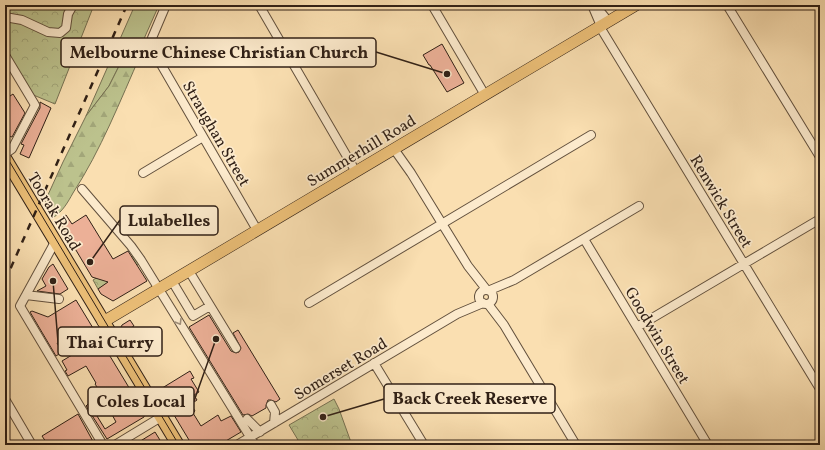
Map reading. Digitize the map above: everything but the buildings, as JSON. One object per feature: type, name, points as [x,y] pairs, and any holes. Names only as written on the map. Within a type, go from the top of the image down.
[{"type":"highway","name":"Toorak Road","points":[[5,158],[177,444]]},
{"type":"main road","name":"Summerhill Road","points":[[103,322],[636,5]]},
{"type":"street","points":[[5,18],[22,20],[48,32],[60,33],[66,28],[68,14],[73,5]]},
{"type":"street","name":"Straughan Street","points":[[166,5],[152,38],[151,47],[258,230]]},
{"type":"street","points":[[259,5],[356,172]]},
{"type":"street","points":[[432,5],[485,95]]},
{"type":"street","points":[[592,5],[603,25]]},
{"type":"street","points":[[595,5],[603,25]]},
{"type":"street","points":[[728,5],[820,157]]},
{"type":"street","name":"Renwick Street","points":[[603,25],[744,264],[820,389]]},
{"type":"street","points":[[5,55],[35,105],[12,149],[5,154]]},
{"type":"street","points":[[309,303],[591,135]]},
{"type":"street","points":[[142,173],[203,138]]},
{"type":"street","points":[[396,148],[576,445]]},
{"type":"street","points":[[82,189],[143,262],[255,445]]},
{"type":"street","name":"Somerset Road","points":[[237,445],[639,206]]},
{"type":"street","points":[[637,327],[820,219]]},
{"type":"street","name":"Goodwin Street","points":[[584,239],[708,445]]},
{"type":"street","points":[[55,242],[20,306],[103,445]]},
{"type":"street","points":[[189,271],[236,348]]},
{"type":"street","points":[[172,280],[193,316],[210,306]]},
{"type":"street","points":[[26,295],[59,299]]},
{"type":"street","points":[[374,363],[424,445]]},
{"type":"street","points":[[5,399],[32,445]]},
{"type":"street","points":[[271,405],[275,412],[274,423]]},
{"type":"street","points":[[115,445],[161,417]]},
{"type":"street","points":[[247,419],[260,432]]},
{"type":"green space","points":[[5,5],[94,5],[55,104],[31,94],[5,48]]},
{"type":"green space","points":[[135,5],[159,5],[143,41],[141,54],[124,56],[109,86],[86,116]]},
{"type":"green space","points":[[141,54],[110,125],[83,177],[67,203],[54,217],[44,199],[47,197],[86,116],[109,86],[124,56]]},
{"type":"green space","points":[[133,256],[139,264],[98,289],[93,280]]},
{"type":"green space","points":[[334,399],[352,445],[301,445],[289,425]]},
{"type":"tram line","points":[[5,154],[179,445]]},
{"type":"railway","points":[[5,281],[127,5]]},
{"type":"place","name":"Melbourne Chinese Christian Church","points":[[447,74]]},
{"type":"place","name":"Lulabelles","points":[[90,262]]},
{"type":"place","name":"Thai Curry","points":[[53,281]]},
{"type":"place","name":"Coles Local","points":[[216,339]]},
{"type":"place","name":"Back Creek Reserve","points":[[323,417]]}]
